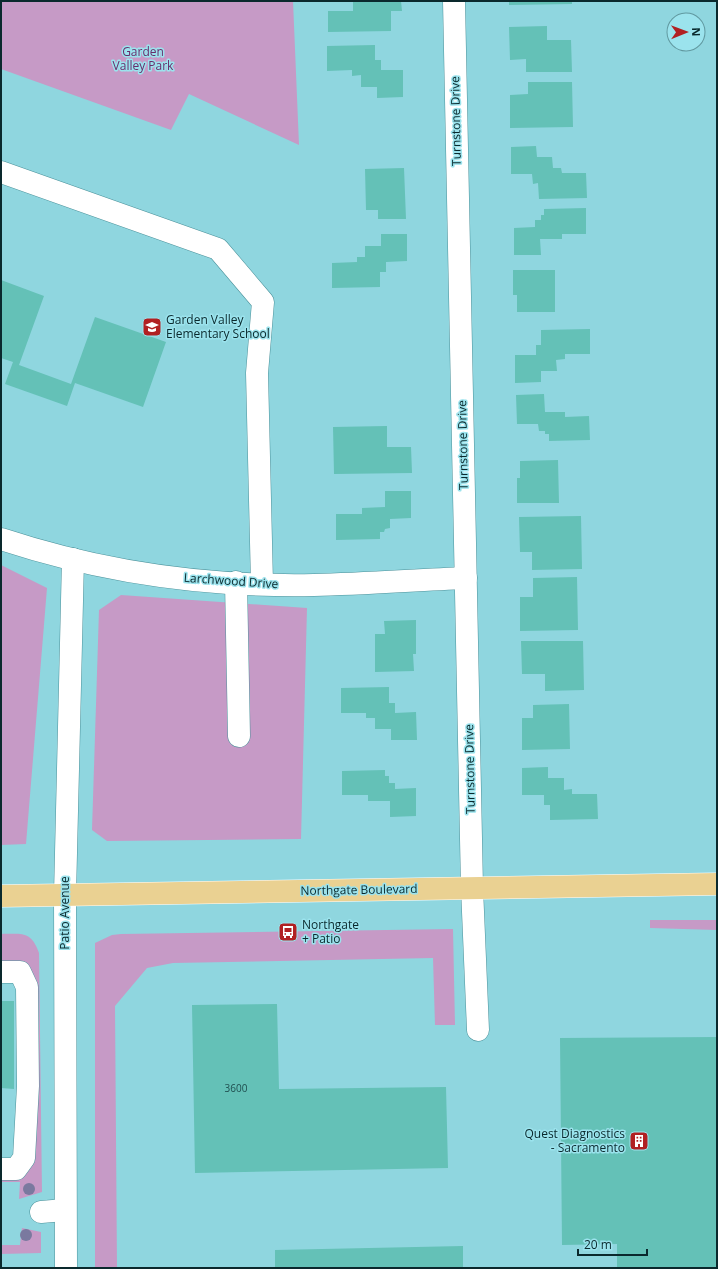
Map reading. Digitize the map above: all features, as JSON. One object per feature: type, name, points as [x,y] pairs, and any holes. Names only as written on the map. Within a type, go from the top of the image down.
[{"type":"main road","name":"Northgate Boulevard","points":[[1,896],[717,884]]},
{"type":"street","name":"Turnstone Drive","points":[[454,1],[472,888],[478,1030]]},
{"type":"street","points":[[1,172],[218,249],[263,302],[258,373],[262,584]]},
{"type":"street","name":"Larchwood Drive","points":[[1,539],[32,549],[73,559],[163,576],[262,584],[314,585],[466,578]]},
{"type":"street","name":"Patio Avenue","points":[[66,1268],[65,895],[73,559]]},
{"type":"street","points":[[236,582],[239,736]]},
{"type":"street","points":[[1,972],[20,972],[28,987],[28,1086],[24,1158],[16,1169],[1,1169]]},
{"type":"street","points":[[41,1212],[65,1210]]},
{"type":"green space","name":"Garden Valley Park","points":[[1,1],[293,1],[299,145],[189,94],[171,130],[1,69]]},
{"type":"green space","points":[[1,565],[47,588],[26,844],[1,845]]},
{"type":"green space","points":[[121,595],[307,608],[301,839],[107,841],[92,830],[99,610]]},
{"type":"green space","points":[[650,920],[717,920],[717,930],[650,928]]},
{"type":"green space","points":[[453,929],[455,1025],[435,1025],[433,958],[173,963],[147,968],[115,1006],[117,1268],[95,1268],[95,943],[112,935],[121,934]]},
{"type":"green space","points":[[1,934],[21,934],[29,937],[33,941],[39,953],[42,1192],[19,1199],[20,1182],[1,1182],[1,1174],[17,1175],[33,984],[1,963]]},
{"type":"green space","points":[[22,1228],[41,1232],[41,1253],[1,1254],[1,1245],[20,1245]]},
{"type":"building","points":[[353,1],[401,1],[402,11],[391,11],[391,31],[328,32],[328,11],[353,11]]},
{"type":"building","points":[[509,1],[572,1],[572,4],[509,5]]},
{"type":"building","points":[[547,26],[547,40],[571,40],[572,72],[526,72],[526,59],[510,60],[509,27]]},
{"type":"building","points":[[375,45],[375,60],[381,60],[381,70],[403,70],[403,97],[377,98],[377,87],[361,87],[361,75],[352,76],[352,70],[327,71],[327,46]]},
{"type":"building","points":[[528,82],[572,82],[573,127],[510,128],[510,95],[528,94]]},
{"type":"building","points":[[536,146],[537,157],[552,157],[553,168],[561,168],[562,173],[586,173],[587,198],[539,199],[538,183],[533,184],[532,174],[511,174],[511,147]]},
{"type":"building","points":[[404,168],[406,219],[378,219],[378,210],[366,210],[365,169]]},
{"type":"building","points":[[586,208],[586,234],[562,234],[562,239],[540,239],[541,255],[514,255],[514,228],[535,227],[535,220],[541,220],[541,215],[544,215],[544,209]]},
{"type":"building","points":[[381,234],[407,234],[407,261],[386,262],[386,272],[380,272],[380,287],[332,288],[332,263],[357,262],[357,257],[365,257],[365,246],[381,246]]},
{"type":"building","points":[[513,270],[555,270],[555,312],[517,312],[517,295],[513,295]]},
{"type":"building","points":[[1,280],[44,296],[19,365],[71,384],[95,317],[166,342],[143,407],[75,383],[67,406],[5,384],[13,362],[1,358]]},
{"type":"building","points":[[590,329],[590,354],[565,354],[565,359],[556,360],[557,371],[541,371],[541,382],[515,383],[515,355],[536,355],[536,345],[541,345],[541,330]]},
{"type":"building","points":[[544,394],[545,412],[565,412],[565,417],[589,416],[590,440],[549,441],[549,434],[545,434],[545,431],[539,431],[538,424],[517,424],[516,395]]},
{"type":"building","points":[[387,426],[387,447],[411,447],[412,473],[334,474],[333,427]]},
{"type":"building","points":[[558,460],[559,503],[517,503],[517,478],[520,478],[520,461]]},
{"type":"building","points":[[385,491],[411,491],[411,518],[390,519],[390,528],[385,529],[384,532],[380,532],[380,539],[336,540],[336,514],[362,514],[362,508],[385,507]]},
{"type":"building","points":[[581,516],[582,569],[532,570],[532,552],[520,552],[519,517]]},
{"type":"building","points":[[577,577],[578,630],[520,631],[520,597],[533,597],[533,578]]},
{"type":"building","points":[[416,620],[416,654],[413,654],[414,671],[375,672],[375,634],[385,634],[384,621]]},
{"type":"building","points":[[521,641],[583,641],[584,690],[545,691],[545,674],[522,674]]},
{"type":"building","points":[[389,687],[389,703],[395,703],[395,713],[416,712],[417,740],[391,740],[391,729],[375,729],[375,718],[366,718],[366,713],[341,713],[341,688]]},
{"type":"building","points":[[569,704],[570,749],[522,750],[522,718],[533,718],[533,705]]},
{"type":"building","points":[[548,767],[548,778],[564,778],[564,790],[572,789],[572,794],[597,794],[598,819],[550,820],[550,805],[544,805],[544,795],[522,795],[522,768]]},
{"type":"building","points":[[385,770],[385,776],[389,776],[389,783],[395,783],[395,789],[416,788],[416,816],[390,817],[390,801],[368,801],[368,795],[342,795],[342,771]]},
{"type":"building","points":[[1,1001],[14,1001],[14,1089],[1,1088]]},
{"type":"building","points":[[277,1004],[279,1089],[446,1087],[448,1168],[195,1173],[192,1005]]},
{"type":"building","name":"Quest Diagnostics - Sacramento","points":[[717,1037],[717,1268],[617,1268],[617,1244],[562,1245],[560,1038]]},
{"type":"building","points":[[463,1246],[463,1268],[275,1268],[275,1250]]},
{"type":"place","name":"Garden Valley Elementary School","points":[[152,327]]},
{"type":"place","name":"Northgate + Patio","points":[[288,932]]},
{"type":"place","name":"Quest Diagnostics - Sacramento","points":[[639,1141]]}]
